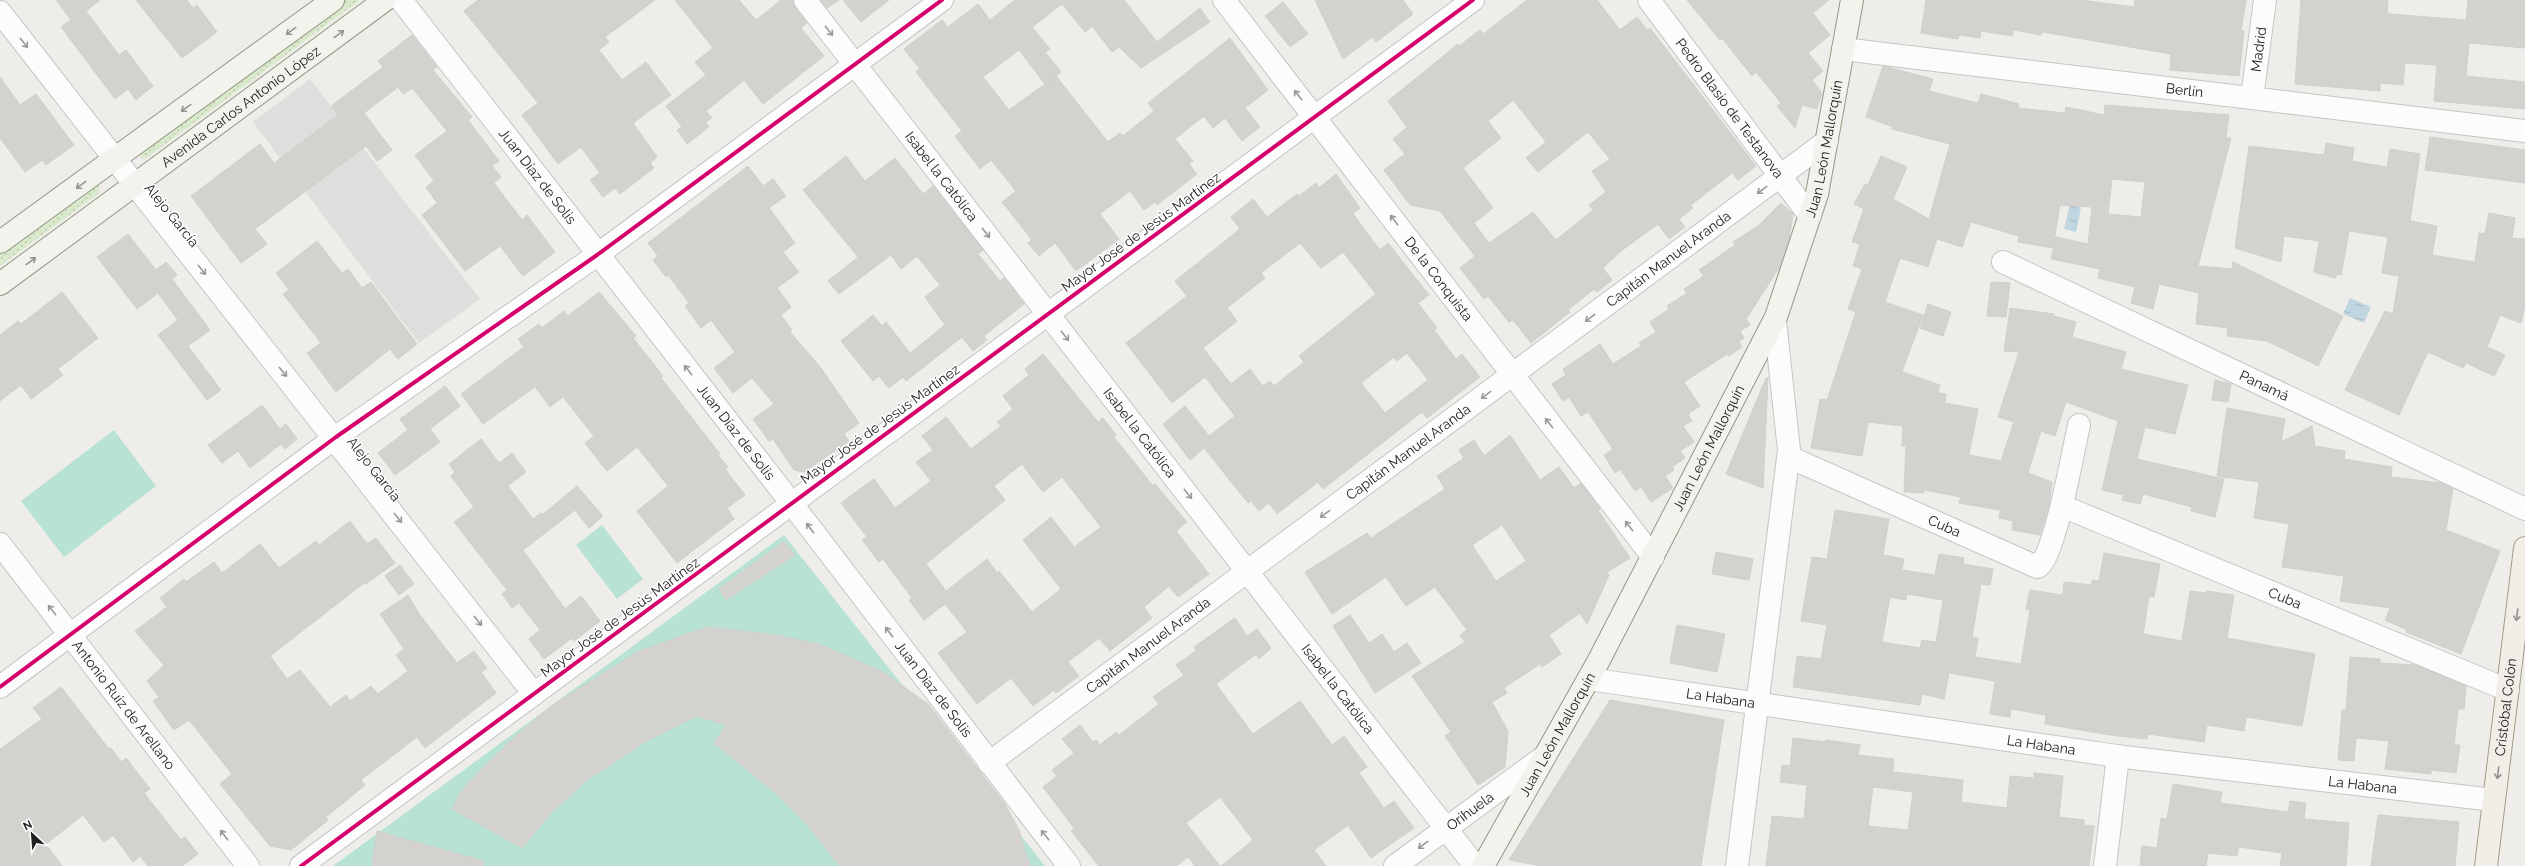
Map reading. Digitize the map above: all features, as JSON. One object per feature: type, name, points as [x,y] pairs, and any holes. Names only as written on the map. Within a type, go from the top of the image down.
[{"type":"main road","name":"Cristóbal Colón","points":[[2486,866],[2508,690],[2518,665],[2525,548]]},
{"type":"street","points":[[0,242],[115,161],[333,0]]},
{"type":"street","name":"Avenida Carlos Antonio López","points":[[0,284],[385,0]]},
{"type":"street","name":"Juan Díaz de Solis","points":[[401,0],[597,255],[792,504],[1069,866]]},
{"type":"street","name":"Isabel la Católica","points":[[805,0],[1475,866]]},
{"type":"street","points":[[0,687],[70,633],[336,437],[597,255],[942,0]]},
{"type":"street","name":"De la Conquista","points":[[1224,0],[1512,376],[1653,557]]},
{"type":"street","name":"Mayor José de Jesús Martínez","points":[[301,866],[1473,0]]},
{"type":"street","name":"Pedro Blasio de Testanova","points":[[1649,0],[1810,216]]},
{"type":"street","name":"Juan León Mallorquín","points":[[1483,866],[1589,679],[1774,321],[1817,194],[1852,0]]},
{"type":"street","name":"Madrid","points":[[2252,98],[2265,0]]},
{"type":"street","name":"Alejo García","points":[[0,12],[115,161],[336,437],[534,694]]},
{"type":"street","name":"Berlín","points":[[1843,49],[2525,131]]},
{"type":"street","name":"Capitán Manuel Aranda","points":[[989,763],[1827,141]]},
{"type":"street","name":"Panamá","points":[[2003,262],[2525,509]]},
{"type":"street","points":[[1737,866],[1789,454],[1774,321]]},
{"type":"street","name":"Cuba","points":[[1789,454],[2037,567],[2045,561],[2062,506],[2079,424]]},
{"type":"street","name":"Cuba","points":[[2062,506],[2508,690]]},
{"type":"street","name":"Antonio Ruiz de Arellano","points":[[0,544],[248,866]]},
{"type":"street","name":"La Habana","points":[[1589,679],[2118,756],[2494,800]]},
{"type":"street","name":"Orihuela","points":[[1395,866],[1545,756]]},
{"type":"street","points":[[2105,866],[2118,756]]},
{"type":"green space","points":[[344,0],[360,0],[145,159],[139,156],[140,151]]},
{"type":"green space","points":[[93,185],[99,185],[99,193],[0,266],[0,254]]},
{"type":"green space","points":[[114,430],[156,486],[64,557],[21,501]]},
{"type":"green space","points":[[602,525],[643,579],[617,599],[576,545]]},
{"type":"green space","points":[[784,535],[1045,866],[333,866]]},
{"type":"shaded area","points":[[310,79],[480,299],[419,343],[253,122]]},
{"type":"water","points":[[2070,204],[2081,207],[2076,232],[2064,229]]},
{"type":"water","points":[[2350,298],[2371,307],[2364,323],[2343,314]]},
{"type":"building","points":[[56,0],[100,0],[86,11],[119,55],[126,50],[153,86],[136,100],[128,89],[115,99],[61,27],[71,20]]},
{"type":"building","points":[[136,0],[187,0],[193,8],[197,5],[217,32],[182,58]]},
{"type":"building","points":[[478,0],[655,0],[605,37],[609,42],[599,50],[622,80],[646,62],[671,95],[633,123],[657,157],[650,163],[654,168],[620,194],[615,188],[603,197],[590,180],[600,173],[581,147],[558,164],[522,115],[538,103],[464,11]]},
{"type":"building","points":[[675,0],[739,0],[756,20],[781,0],[793,0],[795,8],[807,23],[801,28],[824,56],[763,104],[744,80],[706,111],[712,118],[705,122],[709,127],[687,144],[677,130],[682,127],[666,106],[706,75],[695,62],[713,48]]},
{"type":"building","points":[[821,0],[839,0],[827,8]]},
{"type":"building","points":[[843,0],[889,0],[861,22]]},
{"type":"building","points":[[1015,0],[1124,0],[1157,42],[1200,8],[1210,22],[1141,68],[1119,47],[1112,52],[1092,26],[1085,32],[1062,4],[1032,27],[1050,49],[1045,52],[1061,72],[1056,76],[1108,142],[1120,133],[1123,136],[1154,111],[1148,103],[1230,38],[1268,90],[1245,108],[1260,127],[1242,141],[1225,118],[1213,128],[1204,116],[1175,139],[1193,161],[1189,164],[1197,174],[1157,205],[1155,202],[1144,210],[1130,191],[1100,214],[1119,239],[1076,271],[1055,243],[1039,256],[1028,243],[1032,240],[1002,202],[1016,191],[991,160],[980,169],[955,136],[962,131],[916,72],[920,69],[904,49],[942,20],[948,27],[978,4],[990,20]],"holes":[[[1019,50],[1045,84],[1009,110],[983,77]]]},
{"type":"building","points":[[1315,0],[1403,0],[1413,14],[1376,42],[1372,37],[1343,59]]},
{"type":"building","points":[[1527,0],[1597,0],[1620,30],[1637,17],[1647,30],[1650,28],[1756,166],[1738,180],[1732,173],[1691,205],[1693,208],[1679,219],[1685,227],[1669,239],[1658,224],[1621,251],[1603,268],[1612,280],[1597,292],[1594,289],[1568,310],[1570,312],[1531,343],[1513,320],[1509,322],[1488,296],[1484,299],[1460,268],[1475,256],[1440,211],[1410,205],[1384,170],[1405,154],[1393,139],[1407,127],[1388,101],[1458,44],[1459,46],[1480,30],[1483,34]],"holes":[[[1513,100],[1546,142],[1526,158],[1538,172],[1588,132],[1610,159],[1592,171],[1606,192],[1589,205],[1593,210],[1556,240],[1533,212],[1489,243],[1474,223],[1493,208],[1463,168],[1501,138],[1488,121]]]},
{"type":"building","points":[[1687,0],[1829,0],[1813,13],[1830,35],[1808,53],[1823,71],[1812,80],[1822,93],[1817,109],[1802,105],[1795,128],[1777,106],[1781,103],[1756,72],[1752,76],[1722,38],[1720,40]]},
{"type":"building","points":[[1926,0],[2081,0],[2134,7],[2135,0],[2246,0],[2241,31],[2244,31],[2239,76],[2170,70],[2171,54],[2042,32],[2041,35],[2013,30],[2013,36],[1981,31],[1980,38],[1959,35],[1958,39],[1921,33]]},
{"type":"building","points":[[2301,0],[2388,0],[2387,12],[2390,14],[2466,20],[2468,0],[2525,0],[2525,48],[2469,43],[2466,76],[2525,82],[2525,109],[2434,101],[2437,65],[2405,63],[2403,85],[2380,83],[2380,91],[2295,84]]},
{"type":"building","points":[[1283,2],[1308,34],[1290,47],[1265,16]]},
{"type":"building","points":[[412,35],[437,67],[433,70],[472,117],[468,120],[499,161],[492,166],[501,177],[494,183],[522,220],[527,215],[555,252],[523,276],[500,246],[465,271],[422,215],[437,203],[426,187],[434,181],[415,155],[447,131],[412,88],[403,94],[398,87],[364,113],[392,150],[377,161],[366,146],[255,229],[267,244],[241,263],[191,196],[260,144],[274,163],[338,115],[331,106],[383,67],[378,61]]},
{"type":"building","points":[[1883,66],[1933,79],[1929,91],[1978,103],[1981,94],[2019,104],[2018,108],[2065,113],[2066,107],[2104,115],[2105,105],[2229,115],[2226,138],[2231,138],[2198,266],[2232,269],[2233,262],[2343,316],[2318,366],[2267,341],[2227,336],[2228,328],[2196,324],[2199,293],[2159,284],[2153,309],[2131,303],[2135,287],[2098,278],[2100,269],[2051,259],[2056,237],[2088,244],[2092,207],[2060,205],[2053,248],[2018,242],[2019,236],[1971,222],[1962,247],[1937,239],[1928,267],[1900,258],[1885,302],[1923,315],[1902,372],[1940,385],[1938,393],[1946,394],[1945,403],[1978,409],[1969,455],[2001,461],[2014,422],[1998,417],[2019,352],[2004,351],[2010,308],[2054,314],[2054,316],[2076,322],[2072,337],[2126,352],[2121,369],[2188,385],[2175,434],[2145,427],[2137,459],[2224,479],[2215,517],[2191,511],[2192,507],[2143,494],[2140,504],[2122,500],[2124,495],[2102,490],[2118,421],[2066,402],[2055,436],[2041,431],[2028,473],[2052,482],[2049,505],[2040,535],[2012,530],[2013,521],[1999,518],[2000,510],[1959,503],[1961,497],[1924,490],[1924,493],[1904,492],[1906,446],[1902,446],[1903,426],[1868,422],[1862,456],[1811,448],[1820,399],[1827,400],[1856,312],[1848,309],[1862,269],[1853,266],[1860,244],[1852,242],[1864,209],[1854,204],[1865,184],[1868,185],[1881,156],[1907,167],[1893,199],[1929,219],[1950,144],[1892,129],[1893,127],[1866,117]],"holes":[[[2112,179],[2145,182],[2141,217],[2108,214]]]},
{"type":"building","points":[[0,77],[20,105],[36,94],[74,145],[46,165],[42,160],[25,172],[0,138]]},
{"type":"building","points":[[2430,137],[2525,150],[2525,183],[2425,170]]},
{"type":"building","points":[[2326,143],[2354,148],[2352,161],[2387,167],[2390,149],[2420,154],[2410,221],[2437,226],[2432,255],[2475,262],[2479,233],[2485,234],[2489,213],[2515,218],[2512,238],[2525,239],[2525,306],[2521,323],[2500,315],[2487,347],[2505,355],[2494,376],[2466,363],[2463,368],[2428,352],[2399,415],[2345,390],[2385,311],[2393,314],[2399,276],[2382,273],[2388,237],[2349,231],[2341,275],[2337,274],[2335,278],[2314,272],[2319,241],[2284,236],[2281,262],[2235,248],[2249,146],[2324,155]]},
{"type":"building","points":[[846,156],[865,181],[895,158],[923,194],[933,186],[983,250],[978,254],[1000,281],[1004,278],[1024,304],[984,336],[987,340],[973,351],[962,337],[906,381],[903,377],[889,388],[879,376],[873,381],[841,341],[873,315],[882,326],[886,322],[910,353],[945,325],[925,297],[940,285],[917,256],[901,269],[891,255],[839,294],[828,281],[858,257],[803,190]]},
{"type":"building","points":[[748,166],[763,186],[773,179],[786,196],[769,208],[795,243],[783,252],[799,272],[777,288],[791,307],[781,315],[792,330],[790,332],[821,368],[859,423],[844,434],[849,441],[804,472],[794,470],[773,439],[769,441],[753,419],[774,404],[752,378],[733,393],[714,368],[735,352],[711,320],[701,328],[685,306],[689,303],[668,275],[666,277],[653,260],[658,256],[648,243]]},
{"type":"building","points":[[1336,174],[1360,208],[1353,214],[1380,250],[1388,243],[1429,295],[1418,303],[1437,328],[1434,330],[1456,359],[1462,354],[1480,377],[1427,418],[1422,412],[1323,489],[1318,482],[1277,514],[1269,503],[1259,511],[1251,501],[1248,503],[1204,448],[1190,460],[1163,424],[1185,406],[1209,436],[1235,416],[1205,377],[1172,403],[1126,343],[1187,296],[1175,281],[1240,229],[1231,217],[1253,199],[1267,217],[1297,194],[1299,196],[1316,183],[1319,188]],"holes":[[[1300,243],[1321,268],[1343,252],[1376,294],[1299,356],[1304,362],[1274,386],[1270,381],[1263,386],[1250,369],[1231,384],[1203,348],[1237,321],[1227,308],[1265,278],[1261,273]],[[1407,353],[1428,380],[1385,413],[1361,383],[1394,357],[1397,361]]]},
{"type":"building","points":[[1781,203],[1793,214],[1789,239],[1779,268],[1746,319],[1750,325],[1740,331],[1744,338],[1739,341],[1742,347],[1729,356],[1727,354],[1684,382],[1700,406],[1688,414],[1692,421],[1683,426],[1694,442],[1680,451],[1685,458],[1672,467],[1674,470],[1665,476],[1673,488],[1651,502],[1641,487],[1635,491],[1620,469],[1615,473],[1604,455],[1613,449],[1588,412],[1581,416],[1569,397],[1563,401],[1552,384],[1566,375],[1563,369],[1600,344],[1613,364],[1641,346],[1639,343],[1656,332],[1650,322],[1669,309],[1667,306],[1687,293],[1684,289],[1704,276],[1699,270],[1735,245],[1733,242],[1758,226]]},
{"type":"building","points":[[128,234],[156,270],[166,262],[177,275],[172,279],[210,330],[188,346],[221,390],[207,400],[158,335],[178,320],[158,293],[137,309],[97,257]]},
{"type":"building","points":[[317,241],[342,273],[348,269],[362,288],[371,282],[417,344],[398,359],[390,349],[336,392],[307,353],[321,343],[283,294],[289,290],[276,273]]},
{"type":"building","points":[[1991,282],[2010,283],[2006,317],[1987,316]]},
{"type":"building","points":[[62,292],[98,338],[58,369],[63,375],[31,399],[21,385],[0,401],[0,335],[18,321],[21,324]]},
{"type":"building","points":[[599,292],[636,336],[633,338],[663,376],[661,378],[720,454],[718,455],[728,467],[725,469],[745,495],[727,508],[734,519],[677,563],[637,511],[668,486],[637,447],[607,471],[585,443],[594,436],[563,397],[550,407],[535,387],[483,424],[461,394],[524,347],[518,339],[539,324],[542,328],[564,311],[568,316]]},
{"type":"building","points":[[1928,304],[1951,312],[1943,336],[1920,328]]},
{"type":"building","points":[[1043,354],[1098,422],[1103,418],[1116,435],[1114,437],[1153,486],[1155,484],[1187,522],[1176,531],[1209,574],[1178,597],[1169,586],[1144,607],[1152,618],[1110,651],[1099,638],[1068,662],[1079,676],[1056,693],[1054,690],[1033,706],[1011,678],[977,704],[938,653],[967,632],[945,604],[924,620],[909,600],[912,598],[883,559],[879,562],[862,540],[867,537],[841,503],[874,479],[895,508],[931,481],[916,462],[933,450],[922,436],[946,417],[971,449],[1001,426],[997,422],[1013,409],[1003,396],[1029,375],[1025,369]],"holes":[[[1022,464],[1043,492],[1062,477],[1101,527],[1074,547],[1051,517],[1023,540],[1061,589],[1032,612],[999,571],[997,573],[987,559],[946,591],[926,564],[1005,500],[994,486]]]},
{"type":"building","points":[[1766,378],[1768,378],[1763,488],[1726,474]]},
{"type":"building","points":[[2215,380],[2231,384],[2228,402],[2212,400]]},
{"type":"building","points":[[445,386],[460,406],[430,429],[440,442],[395,475],[378,453],[408,430],[400,419]]},
{"type":"building","points":[[262,405],[280,429],[286,424],[297,439],[285,449],[281,444],[250,468],[238,451],[222,463],[208,445]]},
{"type":"building","points":[[2227,408],[2285,419],[2281,442],[2312,426],[2315,446],[2345,451],[2344,459],[2392,467],[2391,477],[2442,483],[2453,489],[2446,530],[2500,551],[2461,654],[2406,632],[2407,630],[2385,620],[2390,608],[2340,601],[2344,576],[2282,567],[2289,524],[2254,518],[2259,482],[2217,476]]},
{"type":"building","points":[[1510,435],[1540,480],[1559,467],[1574,488],[1581,483],[1600,509],[1598,510],[1630,558],[1607,572],[1609,575],[1587,624],[1580,613],[1549,635],[1561,654],[1542,667],[1540,664],[1504,688],[1507,693],[1492,702],[1508,731],[1505,767],[1478,785],[1445,736],[1451,732],[1412,676],[1465,642],[1460,635],[1467,630],[1435,587],[1406,606],[1386,577],[1332,614],[1305,572],[1367,533],[1371,538],[1445,489],[1437,476],[1464,458],[1459,450],[1474,440],[1484,456]],"holes":[[[1502,525],[1526,561],[1496,581],[1472,545]]]},
{"type":"building","points":[[481,439],[499,463],[512,453],[526,472],[508,486],[533,519],[541,513],[542,515],[577,486],[603,516],[589,528],[575,510],[523,550],[565,609],[581,596],[600,621],[574,641],[572,638],[544,659],[529,639],[540,630],[519,603],[512,608],[502,594],[507,590],[454,522],[474,507],[451,476],[455,472],[449,464]]},
{"type":"building","points":[[1835,510],[1889,519],[1883,555],[1904,559],[1902,570],[1935,575],[1939,554],[1964,558],[1963,564],[1993,569],[1990,585],[1981,584],[1972,637],[1978,638],[1975,657],[2021,664],[2030,610],[2026,609],[2030,590],[2063,595],[2064,582],[2092,585],[2092,580],[2099,581],[2104,553],[2160,564],[2154,597],[2149,596],[2143,634],[2182,641],[2190,591],[2207,593],[2207,591],[2234,595],[2227,638],[2315,654],[2302,726],[2246,717],[2244,731],[2207,725],[2204,742],[2148,734],[2147,739],[2110,735],[2045,724],[2046,715],[2011,709],[2010,717],[1990,714],[1995,681],[1949,673],[1944,699],[1922,694],[1920,705],[1793,687],[1797,656],[1821,659],[1827,625],[1801,621],[1812,557],[1827,559]],"holes":[[[1907,594],[1943,600],[1936,642],[1922,640],[1920,648],[1882,642],[1890,597],[1906,600]]]},
{"type":"building","points":[[350,521],[367,544],[376,538],[395,563],[366,584],[364,583],[270,656],[287,679],[300,670],[330,707],[346,695],[350,701],[371,686],[378,694],[408,671],[396,655],[404,649],[380,614],[408,595],[420,615],[457,663],[474,651],[487,668],[481,672],[496,693],[425,748],[417,737],[361,780],[365,785],[326,817],[328,820],[291,850],[270,846],[220,784],[232,774],[189,720],[174,730],[153,701],[159,697],[147,681],[164,665],[135,631],[167,607],[160,598],[184,579],[186,582],[214,562],[222,573],[260,544],[279,568],[316,541],[319,545]]},
{"type":"building","points":[[784,541],[795,555],[726,600],[719,589]]},
{"type":"building","points":[[1716,552],[1753,559],[1749,580],[1712,574]]},
{"type":"building","points":[[400,565],[414,584],[399,595],[385,576]]},
{"type":"building","points":[[1350,615],[1369,643],[1382,634],[1394,652],[1407,643],[1421,663],[1375,693],[1333,626]]},
{"type":"building","points":[[1235,618],[1247,636],[1257,629],[1271,648],[1259,659],[1256,654],[1216,684],[1253,734],[1300,701],[1332,745],[1344,736],[1367,767],[1359,773],[1384,808],[1394,801],[1414,828],[1371,858],[1348,825],[1314,850],[1326,866],[1221,866],[1253,840],[1220,797],[1186,823],[1220,866],[1195,866],[1188,857],[1176,866],[1099,866],[1071,831],[1074,828],[1043,787],[1057,776],[1052,770],[1074,753],[1062,739],[1080,725],[1093,742],[1096,740],[1100,745],[1116,732],[1119,735],[1159,704],[1153,697],[1184,675],[1176,665],[1196,651],[1194,647]]},
{"type":"building","points":[[1677,625],[1725,634],[1717,672],[1670,663]]},
{"type":"building","points":[[707,627],[776,635],[819,644],[883,672],[928,704],[1005,804],[1019,830],[1030,866],[840,866],[809,827],[772,790],[714,743],[726,725],[697,716],[645,742],[586,781],[552,812],[522,848],[452,809],[461,791],[476,775],[511,740],[551,706],[639,651]]},
{"type":"building","points":[[2350,657],[2380,659],[2380,663],[2415,665],[2466,686],[2464,709],[2458,709],[2454,745],[2460,745],[2456,773],[2431,770],[2431,774],[2385,769],[2389,741],[2356,738],[2354,761],[2338,760],[2342,710],[2346,710]]},
{"type":"building","points":[[61,687],[109,749],[111,748],[121,762],[126,758],[150,789],[144,793],[181,840],[185,837],[198,854],[182,866],[148,866],[140,856],[133,862],[113,835],[104,842],[83,815],[46,844],[62,866],[0,866],[0,749],[42,719],[33,708]]},
{"type":"building","points":[[1610,700],[1724,720],[1701,866],[1542,866],[1509,860]]},
{"type":"building","points":[[1793,738],[1826,742],[1826,740],[1860,745],[1858,755],[1894,759],[1893,772],[1963,780],[1961,802],[2007,808],[2010,776],[2034,778],[2034,773],[2063,776],[2059,817],[2084,820],[2084,825],[2094,826],[2089,866],[1766,866],[1772,816],[1804,819],[1807,785],[1780,782],[1782,765],[1790,766]],"holes":[[[1873,787],[1913,792],[1908,830],[1868,826]]]},
{"type":"building","points":[[2173,784],[2222,792],[2220,803],[2288,812],[2290,801],[2306,803],[2304,819],[2349,823],[2346,866],[2280,866],[2282,853],[2239,847],[2237,856],[2208,853],[2206,866],[2140,866],[2142,846],[2157,848],[2161,818],[2167,819]]},
{"type":"building","points":[[2378,815],[2459,822],[2455,866],[2371,866]]},
{"type":"building","points":[[377,831],[484,861],[484,866],[372,866]]},
{"type":"cycle path","points":[[0,687],[336,437],[597,255],[942,0]]},
{"type":"cycle path","points":[[301,866],[1473,0]]}]
